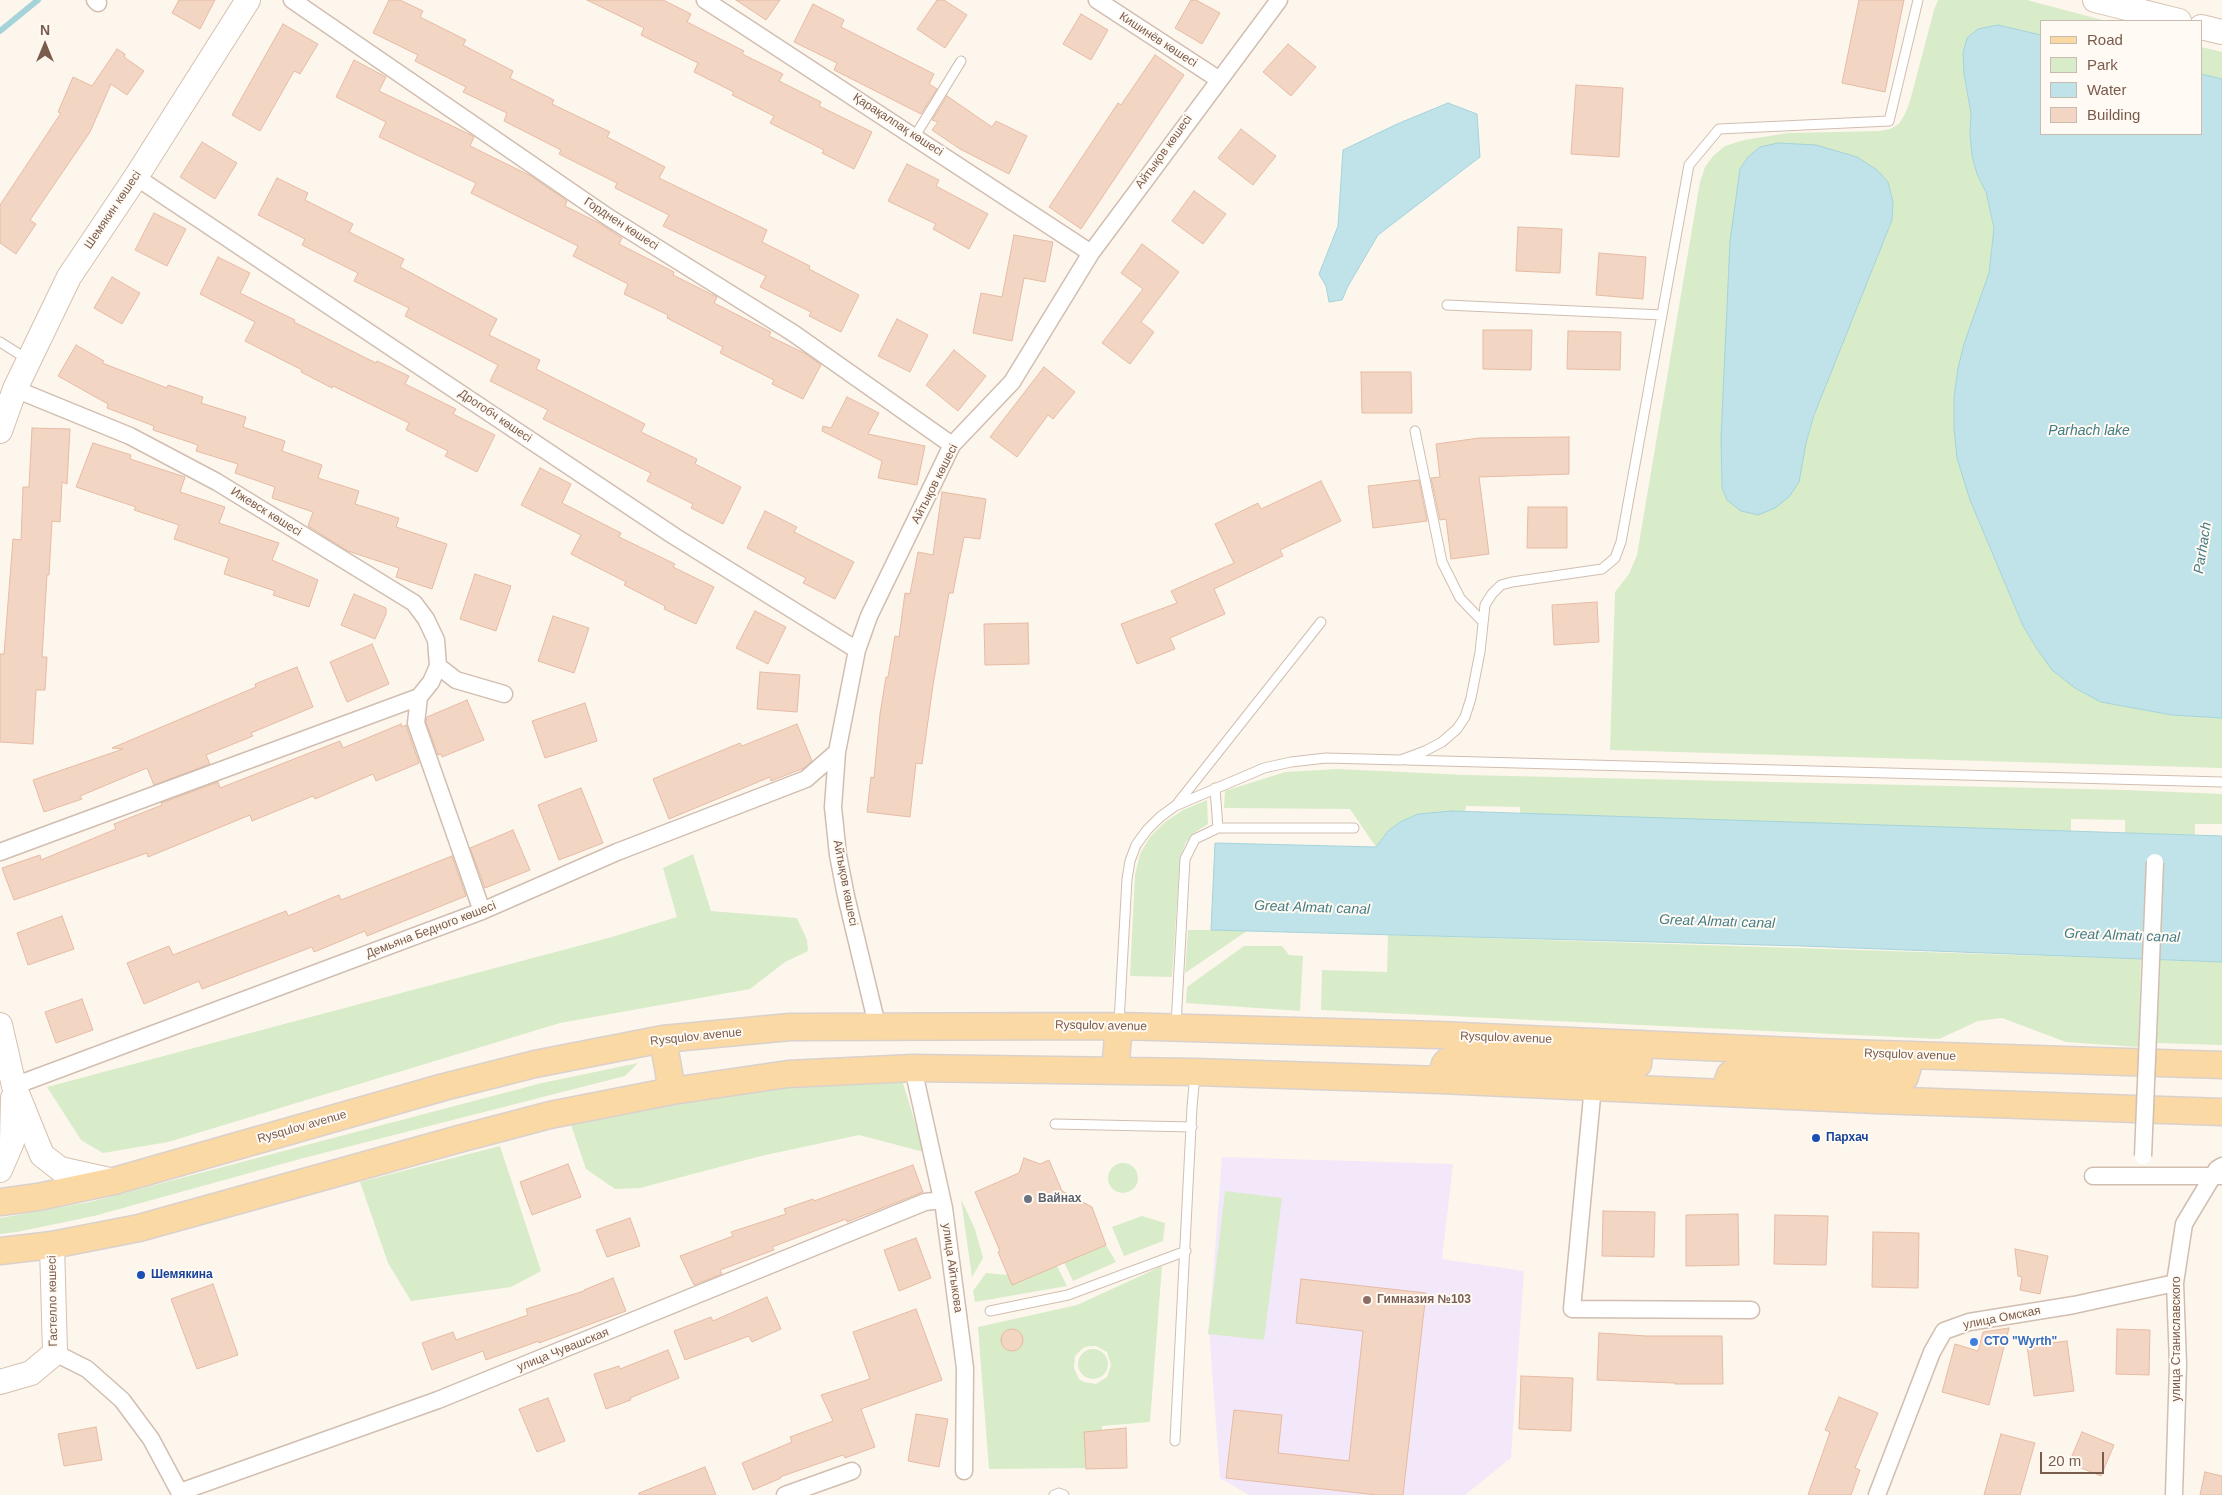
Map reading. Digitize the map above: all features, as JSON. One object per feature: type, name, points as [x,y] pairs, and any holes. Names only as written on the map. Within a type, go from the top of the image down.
[{"type":"main road","name":"Шемякин көшесі","points":[[0,431],[15,389],[69,277],[136,177],[248,0]]},
{"type":"main road","points":[[2095,0],[2175,20]]},
{"type":"main road","points":[[2202,27],[2222,32]]},
{"type":"main road","points":[[0,1025],[14,1086],[42,1155],[60,1169],[114,1181]]},
{"type":"main road","name":"Rysqulov avenue","points":[[0,1202],[38,1197],[114,1181],[462,1082],[535,1064],[663,1039],[790,1027],[877,1025],[1119,1026],[1438,1035],[1911,1055],[2222,1065]]},
{"type":"main road","points":[[1115,1071],[1119,1026]]},
{"type":"main road","points":[[663,1039],[672,1092]]},
{"type":"main road","points":[[1440,1080],[1445,1064],[1448,1061],[1632,1068],[1638,1064],[1640,1044]]},
{"type":"main road","points":[[1724,1092],[1730,1075],[1735,1072],[1905,1077],[1911,1055]]},
{"type":"main road","points":[[0,1251],[52,1245],[139,1228],[550,1115],[672,1092],[788,1074],[912,1068],[1196,1072],[1440,1080],[1876,1100],[2222,1112]]},
{"type":"main road","points":[[0,1170],[12,1142],[14,1086]]},
{"type":"main road","name":"Гастелло көшесі","points":[[0,1382],[31,1373],[54,1353],[52,1245]]},
{"type":"street","name":"Горднен көшесі","points":[[292,0],[608,217],[793,333],[952,445]]},
{"type":"street","name":"Қарақалпақ көшесі","points":[[704,0],[915,136],[1091,253]]},
{"type":"street","name":"Кишинёв көшесі","points":[[1098,0],[1218,79]]},
{"type":"street","name":"Айтықов көшесі","points":[[877,1025],[857,946],[838,855],[833,807],[836,752],[857,650],[869,616],[952,445],[1012,382],[1091,253],[1218,79],[1279,0]]},
{"type":"street","name":"Дрогобч көшесі","points":[[136,177],[674,536],[857,650]]},
{"type":"street","name":"Ижевск көшесі","points":[[15,389],[130,436],[217,482],[414,603],[426,619],[436,640],[438,666]]},
{"type":"street","points":[[0,852],[419,697],[431,682],[438,666],[456,680],[504,694]]},
{"type":"street","points":[[419,697],[416,723],[482,911]]},
{"type":"street","name":"Демьяна Бедного көшесі","points":[[14,1086],[482,911],[617,852],[806,779],[836,752]]},
{"type":"street","points":[[2143,1156],[2155,862]]},
{"type":"street","name":"улица Айтыкова","points":[[912,1068],[942,1200],[965,1368],[964,1471]]},
{"type":"street","points":[[1592,1086],[1572,1309],[1751,1310]]},
{"type":"street","points":[[2093,1176],[2219,1172]]},
{"type":"street","name":"улица Станиславского","points":[[2174,1495],[2178,1364],[2175,1283],[2184,1224],[2219,1172]]},
{"type":"street","name":"улица Чувашская","points":[[180,1494],[438,1400],[925,1202],[942,1200]]},
{"type":"street","name":"улица Омская","points":[[1877,1495],[1932,1352],[1944,1331],[1969,1322],[2074,1305],[2175,1283]]},
{"type":"street","points":[[54,1353],[87,1369],[122,1400],[151,1439],[180,1494]]},
{"type":"street","points":[[785,1495],[852,1471]]},
{"type":"lane","points":[[1401,760],[1442,742],[1457,729],[1465,717],[1477,677],[1485,605],[1501,585],[1602,569],[1615,558],[1621,542],[1689,166],[1719,129],[1889,121],[1918,0]]},
{"type":"lane","points":[[915,136],[961,61]]},
{"type":"lane","points":[[1447,305],[1662,315]]},
{"type":"lane","points":[[0,342],[29,360]]},
{"type":"lane","points":[[1415,431],[1442,562],[1460,598],[1482,621]]},
{"type":"lane","points":[[1119,1026],[1127,879],[1130,861],[1136,844],[1147,830],[1175,806],[1321,622]]},
{"type":"lane","points":[[1175,806],[1264,768],[1291,762],[1326,758],[2222,782]]},
{"type":"lane","points":[[1215,788],[1218,828]]},
{"type":"lane","points":[[1176,1028],[1185,859],[1196,838],[1218,828],[1354,828]]},
{"type":"lane","points":[[1175,1441],[1196,1072]]},
{"type":"lane","points":[[1055,1124],[1192,1127]]},
{"type":"lane","points":[[990,1311],[1068,1295],[1186,1251]]},
{"type":"lane","points":[[1054,1495],[1059,1493],[1064,1495]]},
{"type":"shaded area","name":"Гимназия №103","points":[[1222,1157],[1453,1164],[1442,1259],[1524,1271],[1511,1458],[1465,1495],[1249,1495],[1220,1478],[1209,1329]]},
{"type":"green space","points":[[1938,0],[2027,0],[2102,20],[2040,20],[2040,35],[1998,25],[1964,74],[1971,113],[1972,156],[1977,174],[1986,192],[1994,228],[1989,273],[1958,368],[1954,397],[1954,428],[1970,500],[2023,626],[2037,649],[2101,702],[2172,715],[2222,718],[2222,768],[1610,750],[1615,592],[1629,574],[1637,555],[1700,182],[1705,167],[1713,156],[1725,146],[1744,140],[1788,133],[1880,131],[1890,129],[1899,124],[1910,101]],"holes":[[[1892,220],[1824,384],[1806,443],[1722,488],[1721,438]]]},
{"type":"green space","points":[[2202,47],[2222,52],[2222,79],[2202,74]]},
{"type":"green space","points":[[1338,769],[1466,775],[2126,790],[2222,794],[2222,824],[2195,824],[2195,835],[2125,833],[2125,820],[2071,819],[2071,831],[1520,814],[1520,807],[1466,806],[1465,812],[1418,814],[1400,822],[1388,831],[1376,847],[1350,809],[1224,808],[1225,791],[1285,772]]},
{"type":"green space","points":[[1207,800],[1208,824],[1194,833],[1186,842],[1180,857],[1172,977],[1130,976],[1135,875],[1140,854],[1150,837],[1165,822],[1183,810]]},
{"type":"green space","points":[[693,854],[711,911],[797,918],[807,940],[808,951],[785,962],[750,989],[560,1023],[168,1142],[103,1153],[81,1140],[47,1087],[612,937],[677,917],[663,868]]},
{"type":"green space","points":[[1188,930],[1211,930],[1247,931],[1185,973]]},
{"type":"green space","points":[[1388,935],[2141,959],[2138,1047],[2066,1042],[2002,1018],[1978,1021],[1939,1039],[1321,1010],[1322,970],[1387,972]]},
{"type":"green space","points":[[1244,946],[1282,946],[1289,955],[1303,956],[1300,1011],[1186,1003],[1187,987]]},
{"type":"green space","points":[[2160,960],[2222,962],[2222,1045],[2157,1043]]},
{"type":"green space","points":[[638,1063],[625,1076],[300,1159],[94,1216],[0,1234],[0,1218],[90,1202],[542,1083]]},
{"type":"green space","points":[[858,1079],[903,1083],[924,1152],[859,1135],[761,1156],[640,1188],[615,1189],[586,1169],[571,1125],[730,1093]]},
{"type":"green space","points":[[500,1146],[541,1271],[511,1287],[411,1301],[388,1263],[360,1182]]},
{"type":"green space","points":[[1123,1163],[1129,1164],[1137,1172],[1137,1184],[1129,1192],[1123,1193],[1117,1192],[1109,1184],[1108,1178],[1109,1172],[1117,1164]]},
{"type":"green space","points":[[1225,1191],[1282,1198],[1264,1340],[1208,1334]]},
{"type":"green space","points":[[961,1199],[975,1229],[983,1258],[972,1277]]},
{"type":"green space","points":[[1142,1216],[1165,1223],[1163,1241],[1124,1256],[1112,1227]]},
{"type":"green space","points":[[1106,1245],[1116,1262],[1073,1281],[1064,1262]]},
{"type":"green space","points":[[1057,1266],[1067,1286],[975,1302],[973,1291],[986,1273],[1008,1275]]},
{"type":"green space","points":[[1162,1266],[1150,1422],[1102,1426],[1086,1468],[989,1469],[978,1327],[1077,1305]],"holes":[[[1096,1346],[1107,1352],[1111,1365],[1107,1377],[1096,1384],[1079,1379],[1074,1368],[1075,1356],[1083,1348]]]},
{"type":"green space","points":[[1093,1349],[1099,1350],[1107,1358],[1107,1370],[1099,1378],[1093,1379],[1087,1378],[1079,1370],[1078,1364],[1079,1358],[1087,1350]]},
{"type":"water","name":"Parhach lake","points":[[1998,25],[2040,35],[2040,135],[2202,135],[2202,74],[2222,79],[2222,718],[2172,715],[2101,702],[2075,688],[2052,670],[2023,626],[1970,500],[1957,458],[1954,428],[1954,397],[1964,344],[1989,273],[1994,228],[1986,192],[1977,174],[1972,156],[1971,113],[1964,74],[1963,53],[1967,38],[1978,29]]},
{"type":"water","points":[[1448,103],[1477,114],[1480,157],[1378,235],[1348,286],[1342,300],[1329,302],[1326,286],[1319,274],[1338,226],[1343,150],[1397,124]]},
{"type":"water","points":[[1778,143],[1816,145],[1857,157],[1877,170],[1888,182],[1893,202],[1892,220],[1814,415],[1806,443],[1799,482],[1789,497],[1775,508],[1758,515],[1741,511],[1727,500],[1722,488],[1721,438],[1730,241],[1740,169],[1748,157],[1760,147]]},
{"type":"water","name":"Great Almatı canal","points":[[1452,811],[2222,836],[2222,962],[1802,946],[1211,930],[1215,843],[1376,847],[1388,831],[1400,822],[1418,814]]},
{"type":"building","points":[[179,0],[215,0],[200,29],[172,13]]},
{"type":"building","points":[[389,0],[400,0],[423,11],[420,17],[466,40],[463,45],[513,71],[510,78],[554,100],[552,104],[610,132],[607,137],[665,167],[659,178],[767,230],[762,242],[810,266],[809,269],[859,295],[841,332],[809,316],[811,312],[760,287],[766,276],[663,226],[669,215],[615,188],[617,183],[559,154],[561,150],[504,121],[507,113],[463,92],[466,87],[415,61],[418,55],[373,33]]},
{"type":"building","points":[[587,0],[663,0],[691,14],[687,22],[744,51],[742,54],[783,74],[779,81],[821,102],[819,106],[872,132],[854,169],[822,153],[824,150],[770,123],[774,116],[732,95],[734,92],[694,72],[698,63],[641,35],[644,28]]},
{"type":"building","points":[[736,0],[780,0],[766,20]]},
{"type":"building","points":[[937,0],[944,0],[967,15],[945,48],[917,29]]},
{"type":"building","points":[[1191,0],[1196,0],[1220,13],[1202,44],[1175,28]]},
{"type":"building","points":[[1859,0],[1904,0],[1885,92],[1842,83]]},
{"type":"building","points":[[813,4],[844,20],[841,27],[934,74],[929,84],[937,89],[921,114],[834,70],[837,63],[794,42]]},
{"type":"building","points":[[1081,14],[1108,30],[1091,60],[1063,44]]},
{"type":"building","points":[[283,24],[318,44],[300,74],[294,71],[260,131],[232,115]]},
{"type":"building","points":[[1288,44],[1316,67],[1291,96],[1263,72]]},
{"type":"building","points":[[117,49],[125,54],[124,57],[144,71],[127,95],[111,84],[90,132],[30,220],[36,224],[16,254],[0,243],[0,205],[61,113],[58,112],[73,77],[92,86]]},
{"type":"building","points":[[1155,55],[1184,75],[1081,229],[1049,207],[1118,103],[1121,105]]},
{"type":"building","points":[[354,60],[386,77],[379,91],[471,135],[474,137],[470,146],[531,176],[567,201],[565,206],[599,223],[622,238],[619,244],[674,272],[673,275],[717,297],[714,303],[771,332],[769,336],[806,354],[821,365],[803,399],[772,384],[774,380],[720,353],[723,347],[667,318],[668,315],[624,294],[628,284],[573,256],[578,246],[471,193],[476,183],[379,137],[386,122],[336,97]]},
{"type":"building","points":[[1576,85],[1623,88],[1619,157],[1571,154]]},
{"type":"building","points":[[947,96],[992,127],[996,121],[1027,136],[1009,174],[960,149],[932,130],[938,122],[932,120]]},
{"type":"building","points":[[1241,129],[1276,156],[1253,185],[1218,158]]},
{"type":"building","points":[[202,142],[237,163],[215,199],[180,177]]},
{"type":"building","points":[[907,164],[939,180],[936,186],[988,214],[969,249],[933,229],[936,224],[888,201]]},
{"type":"building","points":[[277,178],[308,193],[305,200],[353,224],[349,232],[404,259],[400,267],[497,319],[489,335],[540,360],[536,369],[645,424],[641,432],[697,459],[695,464],[741,487],[723,524],[691,508],[693,504],[647,481],[651,473],[543,419],[548,410],[490,381],[498,365],[405,316],[409,308],[354,281],[358,273],[302,245],[305,239],[258,215]]},
{"type":"building","points":[[1194,191],[1226,214],[1203,244],[1172,221]]},
{"type":"building","points":[[154,213],[186,229],[167,266],[135,250]]},
{"type":"building","points":[[1518,227],[1562,229],[1560,273],[1516,271]]},
{"type":"building","points":[[1014,235],[1053,242],[1045,282],[1024,278],[1012,341],[973,333],[981,293],[1002,297]]},
{"type":"building","points":[[1142,244],[1179,272],[1141,322],[1154,332],[1130,364],[1102,343],[1143,289],[1121,273]]},
{"type":"building","points":[[1599,253],[1646,257],[1643,299],[1596,295]]},
{"type":"building","points":[[218,257],[250,273],[240,293],[376,363],[377,361],[409,376],[405,384],[456,409],[453,414],[495,435],[477,472],[445,456],[448,451],[406,430],[409,423],[333,386],[332,388],[301,372],[302,370],[245,341],[255,322],[200,294]]},
{"type":"building","points":[[112,277],[140,293],[122,324],[94,308]]},
{"type":"building","points":[[897,319],[928,335],[910,372],[878,356]]},
{"type":"building","points":[[1483,330],[1532,330],[1531,370],[1483,369]]},
{"type":"building","points":[[1568,331],[1621,332],[1620,370],[1567,369]]},
{"type":"building","points":[[76,345],[104,361],[102,363],[167,388],[168,385],[203,397],[201,403],[246,417],[243,427],[285,441],[282,451],[322,465],[318,478],[359,491],[355,504],[399,518],[396,527],[447,544],[432,589],[396,577],[399,568],[348,551],[308,526],[313,512],[272,498],[275,487],[235,473],[238,464],[196,451],[198,445],[153,430],[154,426],[107,408],[108,404],[58,376]]},
{"type":"building","points":[[954,350],[986,376],[958,411],[926,385]]},
{"type":"building","points":[[1044,367],[1075,392],[1053,419],[1048,415],[1017,457],[990,437]]},
{"type":"building","points":[[1361,372],[1411,372],[1412,413],[1362,413]]},
{"type":"building","points":[[847,397],[879,413],[868,434],[925,446],[917,485],[878,478],[882,461],[822,431],[823,426],[831,428]]},
{"type":"building","points":[[32,428],[70,429],[67,484],[62,482],[60,522],[52,521],[42,657],[47,657],[45,690],[36,690],[33,744],[0,742],[0,654],[4,654],[13,539],[21,540],[23,487],[29,487]]},
{"type":"building","points":[[1569,437],[1569,474],[1479,477],[1489,554],[1451,559],[1446,519],[1440,520],[1431,478],[1440,477],[1436,444],[1479,438]]},
{"type":"building","points":[[93,443],[131,455],[130,459],[185,477],[180,492],[225,507],[219,523],[279,543],[272,560],[318,580],[309,607],[273,595],[275,591],[224,574],[229,558],[174,539],[179,525],[134,510],[136,507],[76,487]]},
{"type":"building","points":[[540,468],[571,484],[562,503],[621,533],[619,537],[675,564],[673,567],[714,587],[696,624],[664,609],[665,606],[624,585],[626,582],[571,554],[581,535],[521,505]]},
{"type":"building","points":[[1419,480],[1427,521],[1373,528],[1368,486]]},
{"type":"building","points":[[1321,481],[1341,521],[1280,550],[1283,556],[1214,589],[1225,614],[1170,638],[1175,649],[1137,664],[1121,624],[1177,603],[1171,591],[1234,563],[1215,524],[1258,503],[1261,509]]},
{"type":"building","points":[[942,492],[986,499],[980,539],[964,537],[953,593],[949,593],[922,764],[916,763],[910,817],[867,812],[871,777],[874,778],[880,714],[886,677],[888,677],[895,636],[899,637],[905,593],[910,594],[918,552],[933,555]]},
{"type":"building","points":[[1528,507],[1567,507],[1567,548],[1527,548]]},
{"type":"building","points":[[765,511],[797,527],[794,532],[854,562],[835,599],[803,583],[806,578],[747,548]]},
{"type":"building","points":[[475,574],[511,586],[496,631],[460,619]]},
{"type":"building","points":[[354,594],[386,608],[386,614],[375,639],[341,625]]},
{"type":"building","points":[[1597,602],[1599,642],[1554,645],[1552,605]]},
{"type":"building","points":[[755,611],[786,627],[768,664],[736,648]]},
{"type":"building","points":[[553,616],[589,628],[574,673],[538,661]]},
{"type":"building","points":[[1028,623],[1029,664],[985,665],[984,624]]},
{"type":"building","points":[[372,644],[389,684],[347,702],[330,662]]},
{"type":"building","points":[[297,667],[313,707],[251,733],[253,736],[206,755],[210,764],[154,785],[147,768],[80,796],[82,799],[44,812],[33,780],[123,749],[112,748],[256,687],[255,684]]},
{"type":"building","points":[[760,672],[800,675],[797,712],[757,709]]},
{"type":"building","points":[[467,700],[484,740],[442,757],[441,754],[438,755],[426,722],[427,717]]},
{"type":"building","points":[[585,703],[597,741],[545,758],[532,721]]},
{"type":"building","points":[[401,724],[402,727],[406,725],[419,763],[376,781],[373,774],[315,799],[313,796],[252,821],[250,815],[148,857],[147,853],[14,900],[2,868],[40,855],[41,860],[116,829],[114,824],[162,805],[161,803],[218,782],[220,788],[340,741],[343,748]]},
{"type":"building","points":[[797,724],[812,761],[804,768],[771,781],[770,777],[669,819],[653,779],[740,743],[742,746]]},
{"type":"building","points":[[581,788],[603,843],[559,860],[538,805]]},
{"type":"building","points":[[513,830],[530,870],[485,888],[470,848]]},
{"type":"building","points":[[452,856],[466,896],[367,936],[365,931],[314,952],[312,947],[202,989],[199,981],[144,1004],[127,963],[169,946],[173,955],[286,911],[288,916],[339,895],[341,900]]},
{"type":"building","points":[[62,916],[74,949],[28,965],[17,933]]},
{"type":"building","points":[[82,999],[93,1030],[56,1043],[45,1012]]},
{"type":"building","points":[[1024,1158],[1040,1164],[1049,1160],[1062,1191],[1092,1207],[1106,1245],[1012,1285],[975,1192],[1019,1173]]},
{"type":"building","points":[[568,1164],[581,1197],[532,1215],[520,1182]]},
{"type":"building","points":[[913,1165],[923,1192],[847,1222],[846,1219],[772,1247],[774,1250],[720,1270],[722,1274],[694,1285],[680,1256],[733,1236],[731,1232],[786,1214],[784,1209],[813,1199],[814,1201]]},
{"type":"building","points":[[1603,1211],[1655,1212],[1654,1257],[1602,1256]]},
{"type":"building","points":[[1738,1214],[1739,1265],[1686,1266],[1686,1215]]},
{"type":"building","points":[[1775,1215],[1828,1216],[1826,1265],[1774,1264]]},
{"type":"building","points":[[630,1218],[640,1246],[607,1257],[596,1230]]},
{"type":"building","points":[[1873,1232],[1919,1233],[1918,1288],[1872,1287]]},
{"type":"building","points":[[916,1238],[931,1278],[899,1291],[884,1250]]},
{"type":"building","points":[[2015,1249],[2048,1256],[2040,1294],[2020,1290],[2022,1277],[2018,1276]]},
{"type":"building","points":[[613,1278],[626,1311],[486,1360],[483,1351],[432,1370],[422,1343],[453,1332],[456,1340],[528,1315],[526,1309],[584,1291]]},
{"type":"building","points":[[1301,1279],[1426,1293],[1403,1495],[1377,1495],[1226,1478],[1234,1410],[1282,1415],[1278,1453],[1349,1461],[1363,1331],[1296,1323]]},
{"type":"building","points":[[213,1284],[238,1355],[197,1369],[171,1299]]},
{"type":"building","points":[[767,1297],[781,1329],[752,1342],[749,1336],[685,1360],[674,1331],[711,1317],[713,1321]]},
{"type":"building","points":[[916,1309],[942,1380],[861,1409],[875,1447],[845,1458],[843,1455],[780,1477],[753,1490],[742,1463],[792,1442],[790,1437],[833,1421],[821,1395],[870,1379],[853,1332]]},
{"type":"building","points":[[2009,1328],[1989,1405],[1942,1392],[1955,1344],[1978,1351],[1983,1332]]},
{"type":"building","points":[[1008,1329],[1016,1329],[1023,1336],[1023,1344],[1016,1351],[1008,1351],[1001,1344],[1001,1336]]},
{"type":"building","points":[[2117,1329],[2150,1330],[2149,1375],[2116,1374]]},
{"type":"building","points":[[1599,1333],[1646,1336],[1722,1336],[1723,1384],[1675,1384],[1597,1380]]},
{"type":"building","points":[[2067,1341],[2074,1391],[2034,1396],[2027,1346]]},
{"type":"building","points":[[668,1350],[679,1378],[606,1409],[594,1374],[619,1366],[620,1369]]},
{"type":"building","points":[[1521,1376],[1573,1378],[1571,1431],[1519,1429]]},
{"type":"building","points":[[1839,1397],[1878,1413],[1855,1468],[1860,1470],[1851,1495],[1808,1495],[1830,1432],[1825,1430]]},
{"type":"building","points":[[548,1398],[565,1441],[537,1452],[519,1409]]},
{"type":"building","points":[[916,1414],[948,1419],[939,1467],[908,1461]]},
{"type":"building","points":[[96,1427],[102,1460],[64,1466],[58,1434]]},
{"type":"building","points":[[1126,1428],[1127,1468],[1086,1469],[1084,1432]]},
{"type":"building","points":[[2082,1432],[2114,1445],[2101,1476],[2069,1463]]},
{"type":"building","points":[[2001,1434],[2035,1443],[2020,1495],[1984,1495]]},
{"type":"building","points":[[705,1467],[716,1495],[639,1495],[639,1493]]},
{"type":"building","points":[[2205,1472],[2222,1476],[2222,1495],[2200,1495]]},
{"type":"waterway","points":[[0,31],[38,0]]},
{"type":"place","name":"Пархач","points":[[1816,1138]]},
{"type":"place","name":"Вайнах","points":[[1028,1199]]},
{"type":"place","name":"Шемякина","points":[[141,1275]]},
{"type":"place","name":"Гимназия №103","points":[[1367,1300]]},
{"type":"place","name":"СТО \"Wyrth\"","points":[[1974,1342]]},
{"type":"water label","name":"Parhach","points":[[2203,548]]}]
